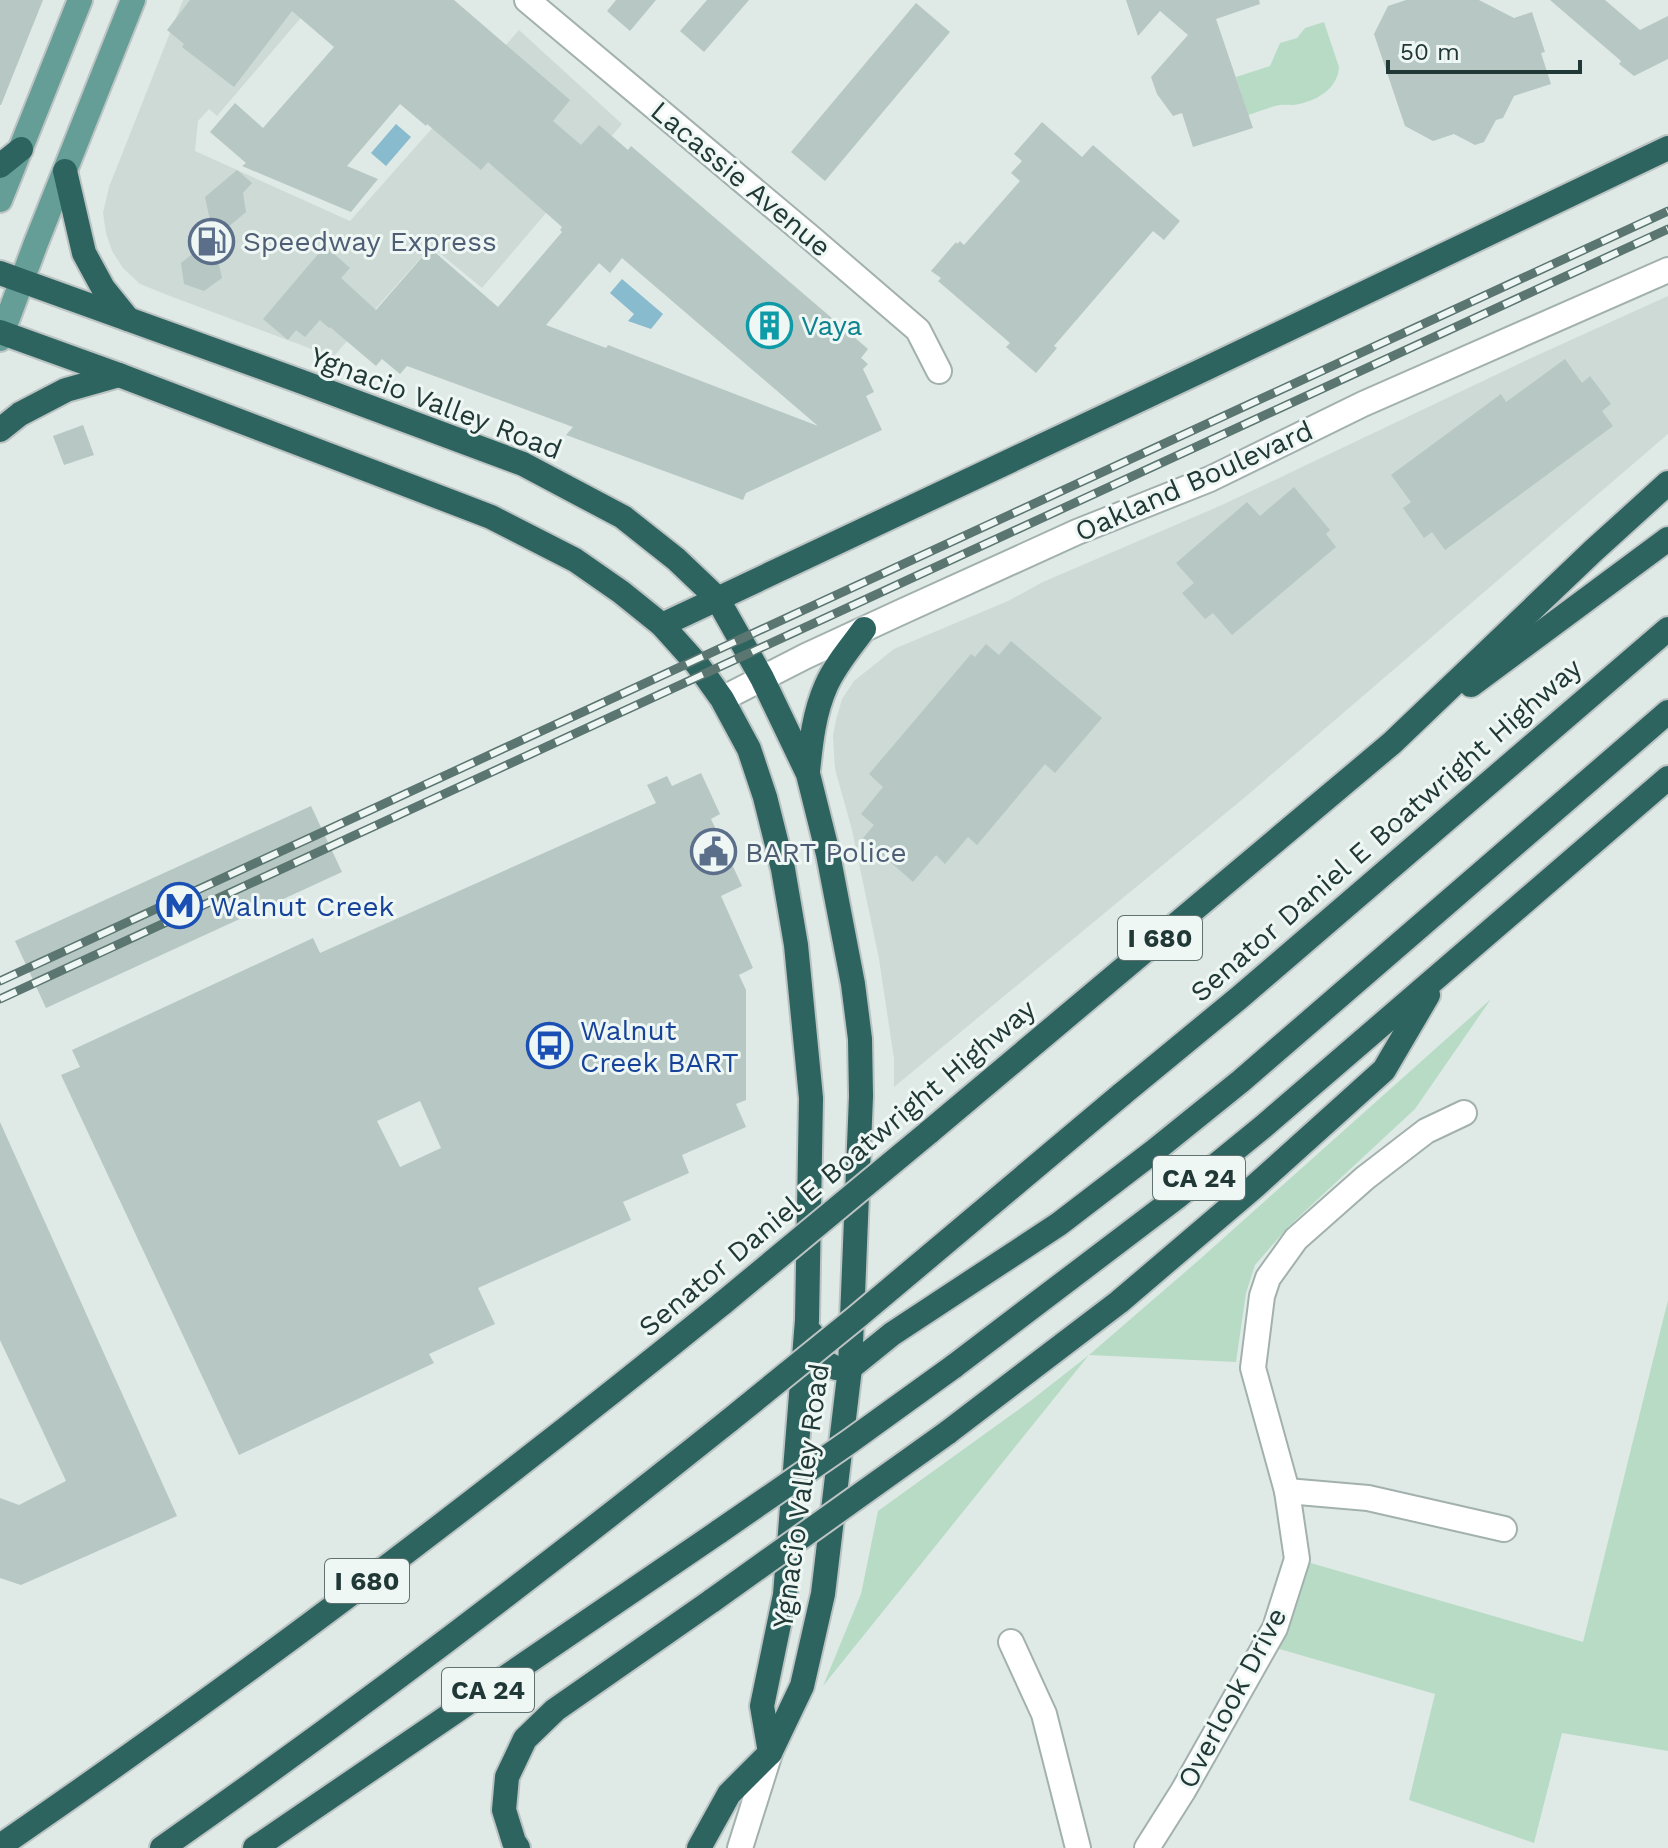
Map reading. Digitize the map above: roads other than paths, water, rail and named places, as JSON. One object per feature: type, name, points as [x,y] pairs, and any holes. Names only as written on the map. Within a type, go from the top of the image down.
[{"type":"highway","points":[[662,625],[1668,148]]},
{"type":"highway","points":[[0,166],[21,149]]},
{"type":"highway","points":[[65,171],[84,253],[103,288],[128,319]]},
{"type":"highway","name":"Ygnacio Valley Road","points":[[11,277],[523,464],[623,517],[676,559],[717,598],[762,678],[808,774],[828,854],[853,984],[860,1039],[861,1096],[850,1368],[823,1594],[802,1686],[770,1753]]},
{"type":"highway","name":"Ygnacio Valley Road","points":[[1,335],[119,375],[491,517],[575,560],[621,592],[662,625],[697,664],[722,699],[749,749],[783,869],[796,945],[811,1098],[807,1320],[785,1595],[762,1706],[770,1753]]},
{"type":"highway","points":[[0,430],[20,414],[66,390],[119,375]]},
{"type":"highway","name":"Senator Daniel E Boatwright Highway","points":[[0,1846],[200,1706],[390,1564],[551,1441],[723,1303],[1392,743],[1668,483]]},
{"type":"highway","points":[[1392,743],[1668,539]]},
{"type":"highway","points":[[808,774],[811,739],[827,685],[864,629]]},
{"type":"highway","name":"Senator Daniel E Boatwright Highway","points":[[162,1848],[450,1638],[730,1420],[1240,997],[1668,629]]},
{"type":"highway","points":[[807,1320],[822,1361],[836,1368],[850,1368],[892,1334],[1059,1224],[1284,1045],[1668,712]]},
{"type":"highway","name":"CA 24","points":[[255,1848],[837,1451],[953,1367],[1177,1197],[1264,1126],[1668,778]]},
{"type":"highway","points":[[518,1848],[504,1810],[507,1777],[525,1739],[555,1710],[947,1433],[1119,1302],[1384,1070],[1437,979]]},
{"type":"highway","points":[[699,1848],[729,1794],[770,1753]]},
{"type":"main road","points":[[0,200],[80,0]]},
{"type":"main road","points":[[1,335],[11,277],[65,171],[133,0]]},
{"type":"street","name":"Lacassie Avenue","points":[[538,3],[918,330],[939,371]]},
{"type":"street","name":"Oakland Boulevard","points":[[722,699],[864,629],[1077,532],[1210,479],[1363,404],[1668,270]]},
{"type":"street","name":"Overlook Drive","points":[[1147,1848],[1183,1791],[1275,1628],[1297,1559],[1287,1491],[1253,1368],[1262,1296],[1268,1278],[1296,1239],[1365,1178],[1426,1131],[1464,1113]]},
{"type":"street","points":[[1287,1491],[1368,1498],[1504,1529]]},
{"type":"street","points":[[1011,1642],[1044,1714],[1078,1848]]},
{"type":"street","points":[[740,1848],[770,1753]]},
{"type":"water","points":[[396,124],[411,137],[386,166],[371,153]]},
{"type":"water","points":[[622,279],[663,314],[651,329],[628,321],[634,314],[610,293]]},
{"type":"railway","points":[[0,981],[1668,211]]},
{"type":"railway","points":[[0,999],[1668,229]]},
{"type":"place","name":"Speedway Express","points":[[212,241]]},
{"type":"place","name":"Vaya","points":[[770,325]]},
{"type":"place","name":"BART Police","points":[[714,852]]},
{"type":"place","name":"Walnut Creek","points":[[179,906]]},
{"type":"place","name":"Walnut Creek BART","points":[[549,1046]]}]
